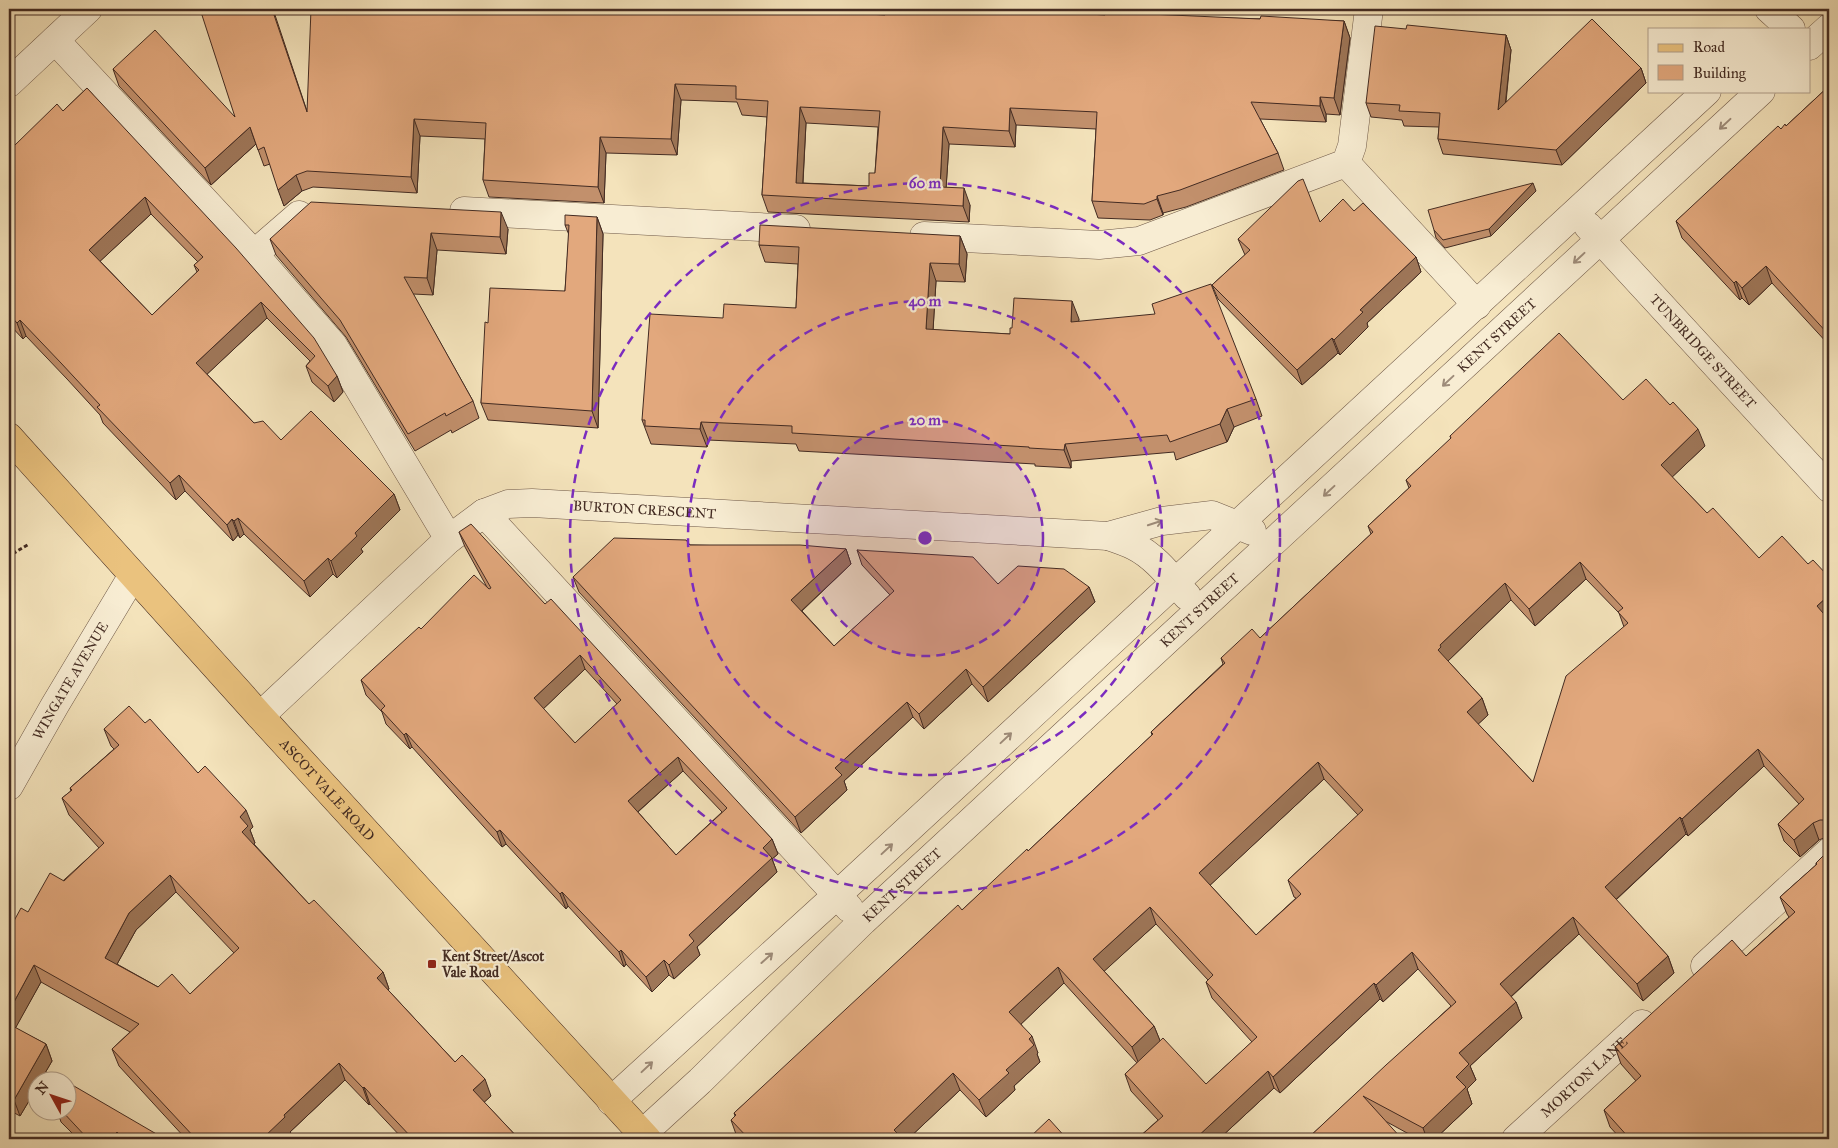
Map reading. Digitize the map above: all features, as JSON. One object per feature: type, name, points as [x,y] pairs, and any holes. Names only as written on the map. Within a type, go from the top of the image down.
[{"type":"main road","name":"ASCOT VALE ROAD","points":[[9,437],[260,716],[645,1136]]},
{"type":"street","points":[[9,83],[88,9]]},
{"type":"street","points":[[900,234],[1099,245],[1139,241],[1346,163],[1352,146],[1369,9]]},
{"type":"street","points":[[1810,45],[1829,28]]},
{"type":"street","points":[[55,40],[254,254],[333,345],[449,539]]},
{"type":"street","points":[[611,1100],[1176,583],[1706,92]]},
{"type":"street","name":"KENT STREET","points":[[645,1136],[863,921],[1275,542],[1759,92]]},
{"type":"street","points":[[1346,163],[1477,305]]},
{"type":"street","points":[[254,254],[312,203],[322,204]]},
{"type":"street","points":[[442,210],[820,230]]},
{"type":"street","name":"TUNBRIDGE STREET","points":[[1576,214],[1829,488]]},
{"type":"street","name":"BURTON CRESCENT","points":[[260,716],[449,539],[484,513],[508,504],[532,503],[1108,536],[1135,546],[1159,565],[1200,609]]},
{"type":"street","points":[[484,513],[863,921]]},
{"type":"street","name":"BURTON CRESCENT","points":[[1108,536],[1162,521],[1212,515],[1275,542]]},
{"type":"street","name":"WINGATE AVENUE","points":[[9,786],[133,575]]},
{"type":"street","points":[[1684,986],[1829,852]]},
{"type":"street","name":"MORTON LANE","points":[[1516,1139],[1662,1006]]},
{"type":"path","points":[[9,559],[14,553],[29,544]]},
{"type":"building","points":[[200,9],[272,9],[307,112],[311,9],[798,9],[885,15],[885,12],[917,13],[917,9],[1006,9],[1105,15],[1105,12],[1260,19],[1261,16],[1344,21],[1334,98],[1320,97],[1320,106],[1251,102],[1278,153],[1180,190],[1157,196],[1157,199],[1144,204],[1092,201],[1097,112],[1010,108],[1009,131],[943,127],[940,187],[964,188],[963,206],[762,195],[768,101],[736,99],[736,86],[675,84],[671,139],[600,137],[598,187],[483,180],[486,123],[414,119],[411,177],[307,171],[296,175],[278,190],[264,147],[258,150],[250,127],[205,168],[113,69],[155,30],[235,117]],"holes":[[[800,107],[880,111],[875,173],[869,173],[869,186],[796,183]]]},
{"type":"building","points":[[1592,19],[1641,68],[1556,150],[1438,139],[1440,113],[1399,111],[1400,105],[1366,103],[1375,26],[1406,29],[1407,25],[1506,35],[1498,110]]},
{"type":"building","points":[[1829,86],[1829,335],[1766,266],[1742,288],[1736,281],[1734,283],[1676,221],[1778,126],[1781,129],[1785,124],[1786,126]]},
{"type":"building","points":[[87,88],[236,248],[314,338],[337,376],[328,386],[306,366],[315,356],[261,302],[196,363],[254,423],[263,421],[281,440],[311,411],[394,494],[355,533],[357,536],[331,561],[328,558],[304,581],[238,518],[234,521],[232,519],[227,525],[179,475],[170,483],[97,407],[100,405],[61,363],[20,320],[17,323],[9,314],[9,141],[14,146],[57,104],[63,111]],"holes":[[[145,197],[203,257],[194,265],[199,270],[152,315],[89,250]]]},
{"type":"building","points":[[1303,179],[1320,222],[1343,199],[1354,211],[1363,203],[1416,257],[1360,310],[1363,312],[1334,340],[1332,338],[1297,370],[1212,285],[1250,250],[1238,239],[1298,181]]},
{"type":"building","points":[[1533,183],[1489,229],[1443,240],[1434,230],[1428,210]]},
{"type":"building","points":[[311,202],[501,212],[500,237],[431,233],[427,278],[404,277],[473,401],[446,416],[445,413],[408,434],[340,320],[270,239]]},
{"type":"building","points":[[565,215],[597,217],[592,411],[481,403],[485,322],[488,323],[490,288],[565,291],[569,225],[565,225]]},
{"type":"building","points":[[760,225],[960,236],[959,264],[930,263],[926,329],[1010,334],[1014,298],[1072,301],[1071,322],[1155,314],[1152,304],[1211,284],[1256,399],[1227,409],[1220,424],[1170,442],[1167,435],[1065,444],[1064,450],[792,433],[792,426],[701,422],[700,429],[645,426],[645,420],[642,420],[650,314],[723,318],[724,304],[796,308],[799,247],[759,245]]},
{"type":"building","points":[[1559,333],[1623,400],[1646,379],[1670,405],[1673,402],[1698,429],[1661,465],[1707,513],[1713,508],[1759,558],[1782,536],[1808,564],[1813,560],[1829,577],[1829,595],[1817,606],[1829,620],[1829,822],[1827,820],[1820,820],[1813,823],[1794,840],[1778,824],[1804,799],[1758,749],[1682,819],[1680,817],[1605,887],[1668,956],[1637,984],[1573,917],[1500,984],[1516,1002],[1459,1053],[1469,1064],[1456,1077],[1466,1087],[1423,1128],[1363,1096],[1402,1139],[1307,1139],[1456,1002],[1412,952],[1376,985],[1374,983],[1273,1077],[1268,1071],[1195,1139],[1137,1139],[1163,1116],[1125,1074],[1163,1038],[1206,1084],[1257,1037],[1206,982],[1213,975],[1150,907],[1093,959],[1154,1026],[1132,1047],[1058,967],[1009,1012],[1032,1036],[1029,1039],[1034,1045],[1006,1070],[1009,1073],[979,1100],[953,1073],[894,1130],[903,1139],[749,1139],[731,1120],[736,1115],[734,1113],[958,905],[962,910],[1027,849],[1028,851],[1153,734],[1151,732],[1225,663],[1221,658],[1252,629],[1260,638],[1373,532],[1368,526],[1411,486],[1406,480],[1451,438],[1450,436]],"holes":[[[1580,562],[1623,608],[1618,612],[1628,623],[1566,676],[1533,782],[1467,712],[1482,698],[1438,650],[1441,647],[1440,645],[1505,583],[1529,609]],[[1318,762],[1363,810],[1288,880],[1301,894],[1256,935],[1199,873]]]},
{"type":"building","points":[[471,524],[545,604],[551,599],[772,839],[763,848],[772,858],[689,935],[694,941],[669,965],[664,960],[646,977],[621,950],[619,952],[562,892],[560,894],[500,830],[497,832],[406,733],[404,735],[381,710],[385,706],[361,680],[419,627],[421,629],[474,575],[489,589],[491,588],[459,532]],"holes":[[[580,655],[621,700],[575,743],[534,698]],[[678,757],[727,808],[676,855],[628,801]]]},
{"type":"building","points":[[614,538],[686,540],[690,545],[800,545],[846,549],[791,600],[834,646],[894,591],[857,550],[973,557],[998,584],[1018,566],[1064,569],[1089,587],[983,687],[966,669],[919,714],[907,702],[835,768],[842,775],[795,817],[573,577]]},
{"type":"building","points":[[129,706],[145,723],[150,719],[198,773],[205,766],[246,810],[240,817],[248,826],[242,832],[309,904],[314,900],[383,972],[377,978],[455,1062],[462,1055],[485,1079],[473,1090],[519,1139],[413,1139],[339,1063],[284,1115],[285,1117],[262,1139],[196,1139],[112,1049],[139,1024],[34,965],[9,1011],[9,930],[21,908],[28,912],[50,873],[64,881],[104,843],[62,798],[72,790],[70,788],[119,745],[104,729]],"holes":[[[170,875],[239,948],[190,994],[172,974],[158,987],[105,958],[129,913]]]},
{"type":"building","points":[[1829,850],[1829,1130],[1819,1139],[1630,1139],[1604,1110],[1641,1076],[1615,1047],[1732,940],[1746,956],[1795,912],[1780,897],[1817,864]]},
{"type":"building","points":[[9,1024],[46,1044],[31,1070],[28,1070],[28,1076],[14,1100],[9,1097]]},
{"type":"building","points":[[78,1088],[165,1139],[124,1139],[117,1132],[110,1139],[88,1139],[70,1120],[78,1120]]},
{"type":"building","points":[[1049,1119],[1067,1139],[1028,1139]]},
{"type":"place","name":"Kent Street/Ascot Vale Road","points":[[432,964]]}]
